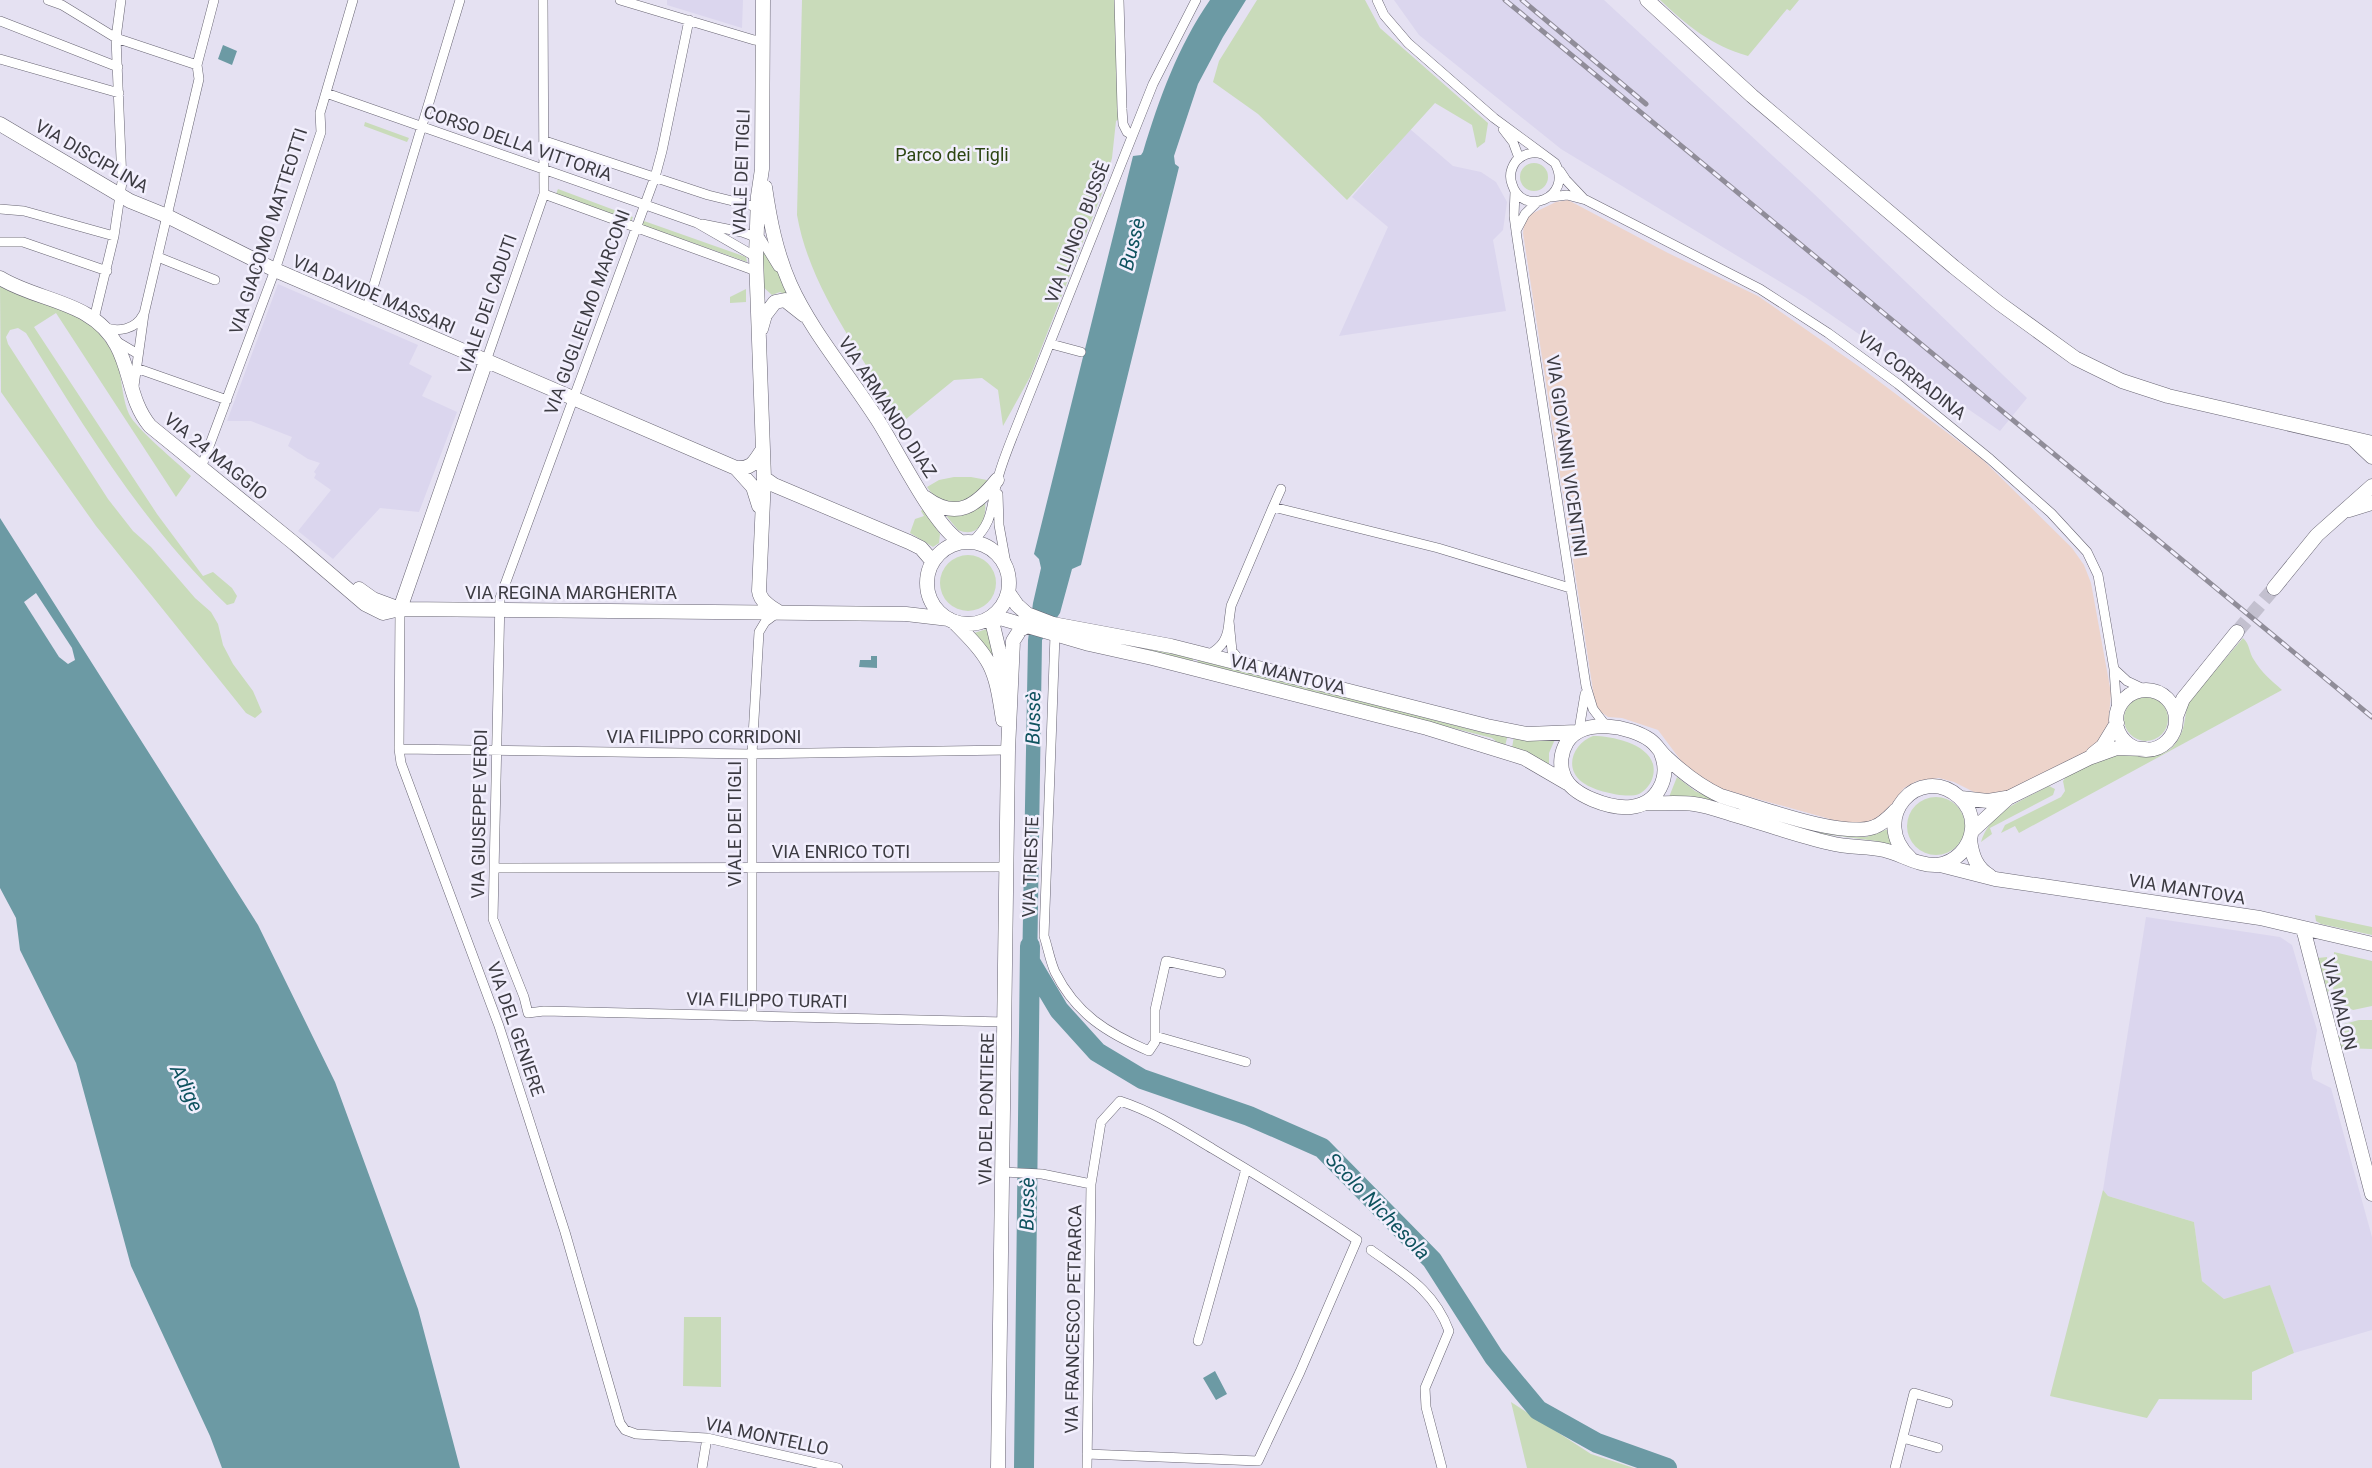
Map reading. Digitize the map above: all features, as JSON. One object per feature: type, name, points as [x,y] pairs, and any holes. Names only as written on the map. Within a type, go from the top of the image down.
[{"type":"main road","name":"VIALE DEI TIGLI","points":[[759,596],[764,478],[761,452],[756,264],[757,207],[762,169],[763,0]]},
{"type":"main road","points":[[1647,0],[1752,96],[1954,267],[2074,358],[2122,381],[2168,396],[2355,441],[2372,443]]},
{"type":"main road","name":"VIA DISCIPLINA","points":[[0,124],[118,194],[167,216]]},
{"type":"main road","name":"VIA ARMANDO DIAZ","points":[[762,169],[769,220],[791,285],[810,320],[877,420],[944,527],[967,542]]},
{"type":"main road","name":"VIA DAVIDE MASSARI","points":[[167,216],[275,270],[366,311],[736,468],[753,487],[762,515]]},
{"type":"main road","name":"VIA 24 MAGGIO","points":[[0,279],[71,306],[99,323],[114,339],[122,355],[135,401],[150,426],[295,544],[373,599],[400,609]]},
{"type":"main road","name":"VIALE DEI TIGLI","points":[[759,346],[765,315],[775,302],[785,300],[810,320]]},
{"type":"main road","name":"VIALE DEI CADUTI","points":[[400,609],[486,361]]},
{"type":"main road","points":[[2355,441],[2372,457]]},
{"type":"main road","points":[[736,468],[747,469],[753,465],[761,452]]},
{"type":"main road","points":[[764,478],[774,485],[914,544],[933,562]]},
{"type":"main road","points":[[923,495],[943,507],[963,508],[980,500],[997,480]]},
{"type":"main road","points":[[2274,588],[2317,535],[2372,486]]},
{"type":"main road","points":[[2344,511],[2372,503]]},
{"type":"main road","points":[[967,542],[981,544],[995,553],[1007,569],[1008,591],[1005,601],[992,616],[976,623],[965,624],[951,620],[936,608],[927,585],[928,573],[933,562],[943,551],[967,542]]},
{"type":"main road","points":[[1008,591],[1027,620]]},
{"type":"main road","points":[[743,611],[755,603],[759,596],[771,608],[779,612]]},
{"type":"main road","name":"VIA REGINA MARGHERITA","points":[[400,609],[906,614],[951,620]]},
{"type":"main road","name":"VIA DEL PONTIERE","points":[[992,616],[1010,703]]},
{"type":"main road","name":"VIA MANTOVA","points":[[992,616],[1027,620],[1052,631],[1426,728],[1524,758],[1567,783],[1581,795],[1620,806],[1630,807],[1644,803],[1694,804],[1832,844],[1883,850],[1928,865],[1938,865],[1995,879],[2260,918],[2372,944]]},
{"type":"main road","name":"VIA DEL PONTIERE","points":[[951,620],[980,649],[991,664],[998,688],[1008,750]]},
{"type":"main road","name":"VIA DEL PONTIERE","points":[[998,1468],[1009,1172],[1005,1022],[1008,750],[1013,641],[1027,620]]},
{"type":"main road","name":"VIA MANTOVA","points":[[1052,631],[1154,642],[1487,726],[1527,734],[1578,731],[1589,726],[1606,726],[1651,741],[1661,753],[1695,782],[1721,796],[1844,830],[1875,827],[1896,810],[1910,794],[1931,786],[1952,791],[1961,798]]},
{"type":"main road","points":[[1961,798],[1988,801],[2008,798],[2089,758],[2117,748],[2145,749],[2164,744],[2175,727],[2183,699],[2237,632]]},
{"type":"main road","points":[[2089,758],[2103,746],[2117,718],[2121,704],[2128,696],[2136,691],[2167,693],[2180,690],[2199,677]]},
{"type":"main road","points":[[2152,691],[2170,702],[2176,717]]},
{"type":"main road","points":[[2117,718],[2119,731],[2129,744],[2145,749]]},
{"type":"main road","points":[[1567,783],[1561,767],[1562,755],[1566,744],[1578,731]]},
{"type":"main road","points":[[1644,803],[1655,795],[1663,783],[1665,768],[1661,753]]},
{"type":"main road","points":[[1961,798],[1970,813],[1973,856],[1983,872],[1995,879]]},
{"type":"main road","points":[[1938,865],[1960,854],[1971,835],[2008,798]]},
{"type":"main road","points":[[1896,810],[1894,831],[1896,842],[1910,858]]},
{"type":"main road","name":"VIA MALON","points":[[2303,928],[2372,1194]]},
{"type":"street","points":[[48,0],[63,3],[116,38],[197,65]]},
{"type":"street","points":[[121,0],[116,38],[122,182],[118,194],[114,236],[106,271],[99,323],[114,331],[127,329],[140,321],[144,314]]},
{"type":"street","points":[[135,401],[136,368],[144,314],[199,78],[197,65],[214,0]]},
{"type":"street","name":"VIA GIACOMO MATTEOTTI","points":[[201,468],[275,270],[321,132],[320,113],[353,0]]},
{"type":"street","points":[[366,311],[460,0]]},
{"type":"street","name":"VIALE DEI CADUTI","points":[[486,361],[544,194],[543,0]]},
{"type":"street","points":[[620,0],[763,41]]},
{"type":"street","points":[[659,12],[661,0]]},
{"type":"street","points":[[1119,0],[1122,109],[1127,132],[1132,135]]},
{"type":"street","name":"VIA LUNGO BUSSÈ","points":[[967,542],[987,524],[997,480],[1014,433],[1132,135],[1153,84],[1196,0]]},
{"type":"street","points":[[1377,0],[1395,30],[1494,118],[1542,154]]},
{"type":"street","name":"VIA GUGLIELMO MARCONI","points":[[499,609],[500,598],[510,567],[655,177],[688,20]]},
{"type":"street","points":[[0,21],[117,67]]},
{"type":"street","points":[[0,59],[119,93]]},
{"type":"street","name":"CORSO DELLA VITTORIA","points":[[326,93],[699,224],[756,264]]},
{"type":"street","points":[[1494,118],[1514,142],[1519,158],[1525,154],[1542,154],[1549,156],[1559,169],[1559,183],[1551,196],[1538,201],[1526,214],[1516,231]]},
{"type":"street","name":"CORSO DELLA VITTORIA","points":[[545,141],[708,195],[757,207]]},
{"type":"street","name":"VIA GIOVANNI VICENTINI","points":[[1519,158],[1511,172],[1515,192],[1516,231],[1570,588],[1586,686],[1593,709],[1606,726]]},
{"type":"street","name":"VIA CORRADINA","points":[[1559,169],[1566,180],[1586,200]]},
{"type":"street","points":[[1515,192],[1524,199],[1538,201]]},
{"type":"street","points":[[544,194],[635,227],[756,264]]},
{"type":"street","name":"VIA CORRADINA","points":[[1551,196],[1566,195],[1586,200],[1760,289],[1828,333],[1898,384],[1990,459],[2051,513],[2087,552],[2098,575],[2114,669],[2117,718]]},
{"type":"street","points":[[0,209],[24,211],[114,236]]},
{"type":"street","name":"CORSO DELLA VITTORIA","points":[[699,224],[711,224],[757,237]]},
{"type":"street","name":"VIA ARMANDO DIAZ","points":[[757,237],[765,243],[791,285]]},
{"type":"street","points":[[0,242],[23,242],[106,271]]},
{"type":"street","points":[[158,257],[215,280]]},
{"type":"street","points":[[114,339],[138,354]]},
{"type":"street","points":[[1051,344],[1081,352]]},
{"type":"street","points":[[136,368],[227,400]]},
{"type":"street","name":"VIA LUNGO BUSSÈ","points":[[997,480],[999,525],[1007,569]]},
{"type":"street","points":[[1208,655],[1225,642],[1231,606],[1281,489]]},
{"type":"street","points":[[1273,507],[1438,549],[1570,588]]},
{"type":"street","name":"VIA DEL GENIERE","points":[[400,609],[399,749],[403,770],[480,974],[520,1092],[565,1232],[620,1423],[630,1432],[653,1435]]},
{"type":"street","name":"VIA GIUSEPPE VERDI","points":[[499,609],[493,919],[524,997],[528,1013]]},
{"type":"street","points":[[743,611],[752,618],[759,632]]},
{"type":"street","points":[[759,632],[765,622],[779,612]]},
{"type":"street","points":[[1229,621],[1232,651],[1244,664]]},
{"type":"street","name":"VIA TRIESTE","points":[[1052,631],[1044,936],[1054,971],[1079,1009],[1115,1037],[1149,1052],[1155,1042],[1155,1036]]},
{"type":"street","name":"VIALE DEI TIGLI","points":[[752,1016],[752,754],[759,632]]},
{"type":"street","points":[[2114,669],[2127,681],[2152,691]]},
{"type":"street","name":"VIA GIOVANNI VICENTINI","points":[[1578,731],[1586,686]]},
{"type":"street","name":"VIA FILIPPO CORRIDONI","points":[[399,749],[752,754],[1008,750]]},
{"type":"street","name":"VIA ENRICO TOTI","points":[[494,868],[1008,867]]},
{"type":"street","points":[[1221,973],[1166,961],[1155,1010],[1155,1036],[1246,1062]]},
{"type":"street","name":"VIA FILIPPO TURATI","points":[[528,1013],[544,1011],[1005,1022]]},
{"type":"street","name":"VIA FRANCESCO PETRARCA","points":[[1087,1454],[1258,1461],[1300,1372],[1357,1240],[1300,1201],[1146,1109],[1120,1101],[1101,1122],[1091,1184],[1087,1454],[1087,1468]]},
{"type":"street","points":[[1198,1341],[1246,1169]]},
{"type":"street","name":"VIA FRANCESCO PETRARCA","points":[[1009,1172],[1042,1174],[1091,1184]]},
{"type":"street","points":[[1371,1250],[1420,1285],[1442,1311],[1449,1331],[1425,1388],[1426,1407],[1442,1468]]},
{"type":"street","points":[[1895,1468],[1914,1393],[1948,1403]]},
{"type":"street","name":"VIA MONTELLO","points":[[653,1435],[707,1438],[808,1464],[838,1468]]},
{"type":"street","points":[[702,1468],[707,1438]]},
{"type":"street","points":[[1903,1438],[1938,1448]]},
{"type":"shaded area","points":[[667,0],[743,0],[742,28],[667,5]]},
{"type":"shaded area","points":[[1394,0],[1604,0],[1812,192],[2027,398],[2000,431],[1805,297],[1561,149],[1419,35]]},
{"type":"shaded area","points":[[1410,129],[1453,166],[1481,172],[1496,182],[1507,202],[1503,230],[1493,240],[1506,311],[1339,336],[1388,227],[1352,197]]},
{"type":"shaded area","points":[[1568,200],[1668,253],[1758,296],[1864,370],[1982,459],[2072,548],[2084,565],[2091,583],[2111,693],[2108,729],[2095,748],[2000,795],[1980,795],[1954,782],[1939,778],[1917,781],[1904,788],[1883,816],[1865,824],[1844,823],[1722,789],[1705,781],[1685,766],[1658,730],[1622,718],[1608,717],[1597,709],[1523,233],[1524,224],[1529,215],[1556,202]]},
{"type":"shaded area","points":[[278,284],[418,345],[409,364],[432,376],[422,396],[457,412],[419,512],[380,508],[333,559],[298,531],[331,490],[314,478],[316,474],[314,472],[320,463],[308,459],[288,446],[292,437],[251,421],[227,421]]},
{"type":"shaded area","points":[[2146,917],[2280,937],[2292,945],[2317,1030],[2311,1069],[2313,1079],[2331,1088],[2372,1237],[2372,1330],[2294,1353],[2270,1286],[2224,1299],[2202,1281],[2194,1222],[2108,1196],[2103,1190]]},
{"type":"green space","name":"Parco dei Tigli","points":[[802,0],[1116,0],[1119,119],[1116,121],[1112,158],[1102,193],[1030,377],[1003,426],[998,390],[982,378],[954,380],[900,424],[841,323],[814,271],[797,215]]},
{"type":"green space","points":[[1257,0],[1365,0],[1380,28],[1488,123],[1485,142],[1477,148],[1472,125],[1435,103],[1347,200],[1258,114],[1213,82],[1219,61]]},
{"type":"green space","points":[[1660,0],[1799,0],[1790,11],[1787,9],[1748,56],[1734,52],[1700,34]]},
{"type":"green space","points":[[365,122],[409,138],[407,142],[364,126]]},
{"type":"green space","points":[[1534,163],[1544,167],[1548,177],[1544,187],[1534,191],[1524,187],[1520,177],[1524,167]]},
{"type":"green space","points":[[558,189],[633,217],[631,222],[556,194]]},
{"type":"green space","points":[[644,221],[746,257],[747,262],[642,225]]},
{"type":"green space","points":[[763,247],[794,299],[780,292],[772,295],[761,285]]},
{"type":"green space","points":[[0,285],[23,296],[71,312],[96,330],[117,363],[129,414],[148,437],[191,476],[176,497],[56,313],[34,327],[157,514],[203,576],[213,572],[232,588],[237,596],[234,603],[227,605],[169,543],[94,441],[26,333],[18,328],[10,330],[6,337],[8,344],[108,499],[133,531],[151,547],[195,598],[211,612],[218,624],[223,645],[233,664],[253,691],[262,712],[255,718],[246,713],[96,526],[1,392]]},
{"type":"green space","points":[[746,289],[746,302],[730,303],[730,297]]},
{"type":"green space","points":[[954,477],[987,480],[976,496],[959,503],[941,500],[927,487],[939,480]]},
{"type":"green space","points":[[985,502],[983,521],[976,530],[971,532],[958,530],[943,512]]},
{"type":"green space","points":[[923,509],[940,534],[939,543],[933,547],[910,533],[915,519],[924,516],[921,511]]},
{"type":"green space","points":[[963,555],[973,555],[988,563],[994,572],[996,583],[994,594],[988,603],[973,611],[963,611],[952,606],[945,599],[940,588],[940,578],[945,567],[952,560]]},
{"type":"green space","points":[[990,628],[997,658],[992,659],[971,634]]},
{"type":"green space","points":[[1071,633],[1193,658],[1193,661]]},
{"type":"green space","points":[[2243,638],[2257,664],[2282,690],[2019,833],[2015,826],[2001,833],[2005,825],[2061,797],[2065,791],[2063,781],[2066,777],[2107,756],[2117,753],[2156,755],[2165,753],[2173,747],[2182,732],[2190,700]]},
{"type":"green space","points":[[1198,660],[1493,735],[1501,732],[1508,734],[1505,746],[1492,738],[1197,663]]},
{"type":"green space","points":[[2146,697],[2161,704],[2168,719],[2161,734],[2146,741],[2131,734],[2124,719],[2131,704]]},
{"type":"green space","points":[[1514,736],[1556,737],[1549,753],[1549,767],[1512,748]]},
{"type":"green space","points":[[1593,736],[1613,738],[1634,745],[1650,757],[1653,776],[1646,789],[1639,794],[1619,795],[1587,785],[1576,776],[1572,763],[1573,756],[1586,739]]},
{"type":"green space","points":[[1677,777],[1695,791],[1713,799],[1833,834],[1866,837],[1888,829],[1893,846],[1876,841],[1823,834],[1711,801],[1669,797]]},
{"type":"green space","points":[[2049,786],[2055,789],[2053,795],[1990,828],[1992,834],[1981,842],[1985,831],[2000,814]]},
{"type":"green space","points":[[1930,797],[1942,797],[1957,805],[1965,820],[1965,832],[1957,847],[1942,855],[1930,855],[1915,847],[1907,832],[1907,820],[1915,805]]},
{"type":"green space","points":[[2315,915],[2372,927],[2372,935],[2321,924],[2316,921]]},
{"type":"green space","points":[[2334,952],[2372,961],[2372,1006],[2353,1010],[2333,1000]]},
{"type":"green space","points":[[2327,957],[2329,994],[2318,958]]},
{"type":"green space","points":[[2359,1020],[2372,1020],[2372,1049],[2341,1048],[2338,1036],[2344,1024]]},
{"type":"green space","points":[[2103,1190],[2108,1196],[2194,1222],[2202,1281],[2224,1299],[2270,1285],[2294,1353],[2252,1372],[2252,1400],[2159,1399],[2147,1418],[2050,1396]]},
{"type":"green space","points":[[684,1317],[721,1317],[721,1387],[683,1386]]},
{"type":"green space","points":[[1511,1402],[1591,1454],[1634,1468],[1527,1468]]},
{"type":"water","points":[[1210,0],[1246,0],[1198,84],[1174,156],[1175,164],[1179,167],[1081,565],[1072,569],[1060,613],[1042,640],[1037,972],[1022,972],[1028,640],[1041,568],[1039,559],[1034,554],[1133,156],[1141,155],[1143,152],[1170,73],[1188,36]]},
{"type":"water","points":[[223,45],[237,51],[232,65],[218,59]]},
{"type":"water","name":"Adige","points":[[0,518],[258,925],[335,1082],[418,1309],[460,1468],[222,1468],[210,1436],[131,1266],[76,1063],[20,950],[16,918],[0,888]]},
{"type":"water","points":[[871,656],[877,656],[877,668],[859,667],[860,660],[871,660]]},
{"type":"water","points":[[1215,1371],[1227,1394],[1216,1400],[1203,1378]]},
{"type":"pier","points":[[36,593],[72,648],[75,660],[68,664],[59,657],[24,602]]},
{"type":"waterway","name":"Bussè","points":[[1024,1468],[1030,946]]},
{"type":"waterway","name":"Scolo Nichesola","points":[[1031,963],[1059,1010],[1097,1052],[1142,1079],[1249,1116],[1322,1148],[1432,1260],[1494,1357],[1538,1410],[1597,1443],[1667,1468]]},
{"type":"tunnel","points":[[2237,632],[2274,588]]},
{"type":"railway","points":[[1505,0],[2372,717]]},
{"type":"railway","points":[[1522,0],[1646,104]]}]
